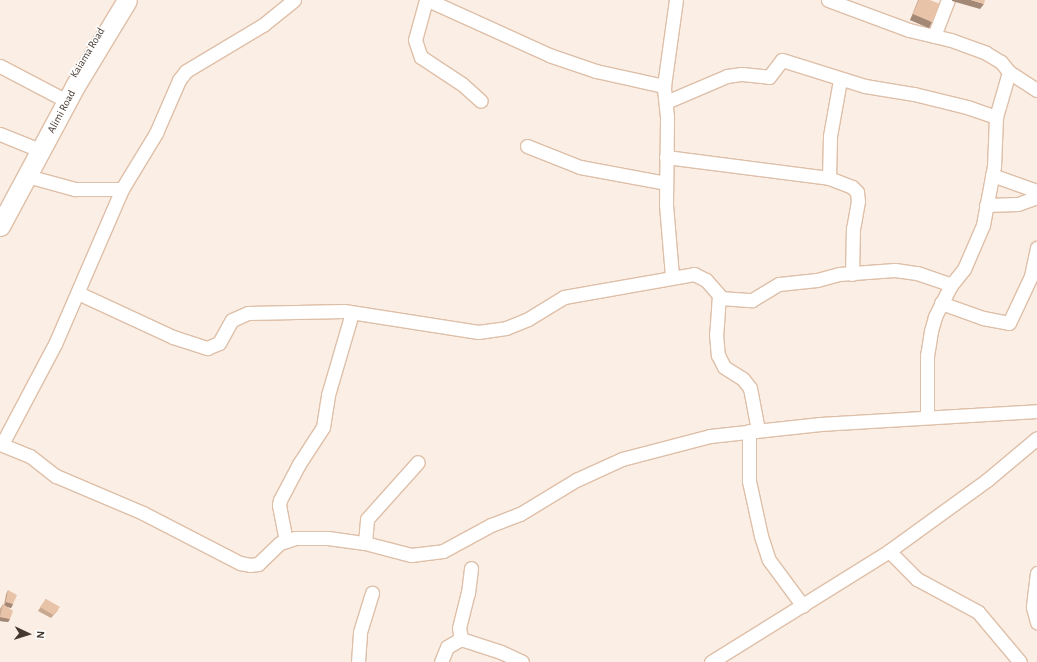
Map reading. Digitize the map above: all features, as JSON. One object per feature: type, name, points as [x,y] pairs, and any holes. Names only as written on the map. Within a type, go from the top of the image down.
[{"type":"highway","name":"Kaiama Road","points":[[0,211],[61,98],[120,0]]},
{"type":"highway","name":"Alimi Road","points":[[0,226],[89,62],[127,0]]},
{"type":"street","points":[[294,0],[263,25],[186,71],[179,80],[156,133],[122,189],[55,344],[1,444],[30,456],[56,476],[143,513],[240,563],[258,564],[267,552],[286,541],[295,538],[328,538],[365,543],[412,555],[443,551],[454,547],[491,525],[520,514],[576,480],[622,459],[710,436],[754,430],[927,416],[1037,411]]},
{"type":"street","points":[[481,101],[462,84],[421,57],[415,40],[427,0],[549,56],[596,71],[664,86]]},
{"type":"street","points":[[672,276],[666,183],[666,102],[664,86],[676,0]]},
{"type":"street","points":[[828,0],[909,30],[934,36],[986,53],[1001,62],[1009,72],[1037,90]]},
{"type":"street","points":[[934,36],[948,0]]},
{"type":"street","points":[[666,102],[713,80],[727,76],[742,74],[769,77],[782,60],[840,80],[967,107],[996,117]]},
{"type":"street","points":[[0,66],[61,98]]},
{"type":"street","points":[[927,416],[927,355],[935,316],[950,285],[964,269],[975,248],[992,175],[996,117],[1009,72]]},
{"type":"street","points":[[829,178],[830,136],[840,80]]},
{"type":"street","points":[[0,134],[34,148]]},
{"type":"street","points":[[527,146],[580,167],[666,183]]},
{"type":"street","points":[[666,157],[829,178],[844,183],[857,192],[858,200],[852,239],[852,274]]},
{"type":"street","points":[[992,175],[1037,191]]},
{"type":"street","points":[[27,176],[75,190],[122,189]]},
{"type":"street","points":[[986,205],[1018,204],[1037,197]]},
{"type":"street","points":[[941,303],[983,318],[1009,323],[1031,276],[1037,248]]},
{"type":"street","points":[[78,293],[173,336],[206,348],[219,343],[232,320],[248,313],[352,313],[478,332],[506,328],[528,319],[564,296],[672,276],[694,274],[700,277],[720,298],[752,300],[780,284],[852,274],[908,271],[950,285]]},
{"type":"street","points":[[720,298],[716,334],[718,355],[724,366],[743,379],[750,388],[754,430],[748,481],[762,536],[769,560],[804,606]]},
{"type":"street","points":[[286,541],[279,505],[280,500],[299,464],[323,427],[328,395],[352,313]]},
{"type":"street","points":[[712,662],[804,606],[889,551],[987,480],[1037,438]]},
{"type":"street","points":[[365,543],[367,519],[418,462]]},
{"type":"street","points":[[889,551],[917,579],[978,612],[1020,662]]},
{"type":"street","points":[[461,639],[460,628],[468,593],[471,568]]},
{"type":"street","points":[[1037,572],[1033,607],[1037,622]]},
{"type":"street","points":[[358,662],[364,612],[372,593]]},
{"type":"street","points":[[441,662],[447,647],[461,639],[501,652],[522,662]]},
{"type":"building","points":[[919,0],[930,0],[940,4],[932,22],[913,14]]},
{"type":"building","points":[[971,0],[985,0],[984,4]]},
{"type":"building","points":[[8,590],[17,595],[13,604],[6,602]]},
{"type":"building","points":[[46,599],[60,607],[53,615],[40,607]]},
{"type":"building","points":[[3,604],[13,611],[10,619],[0,617]]}]
